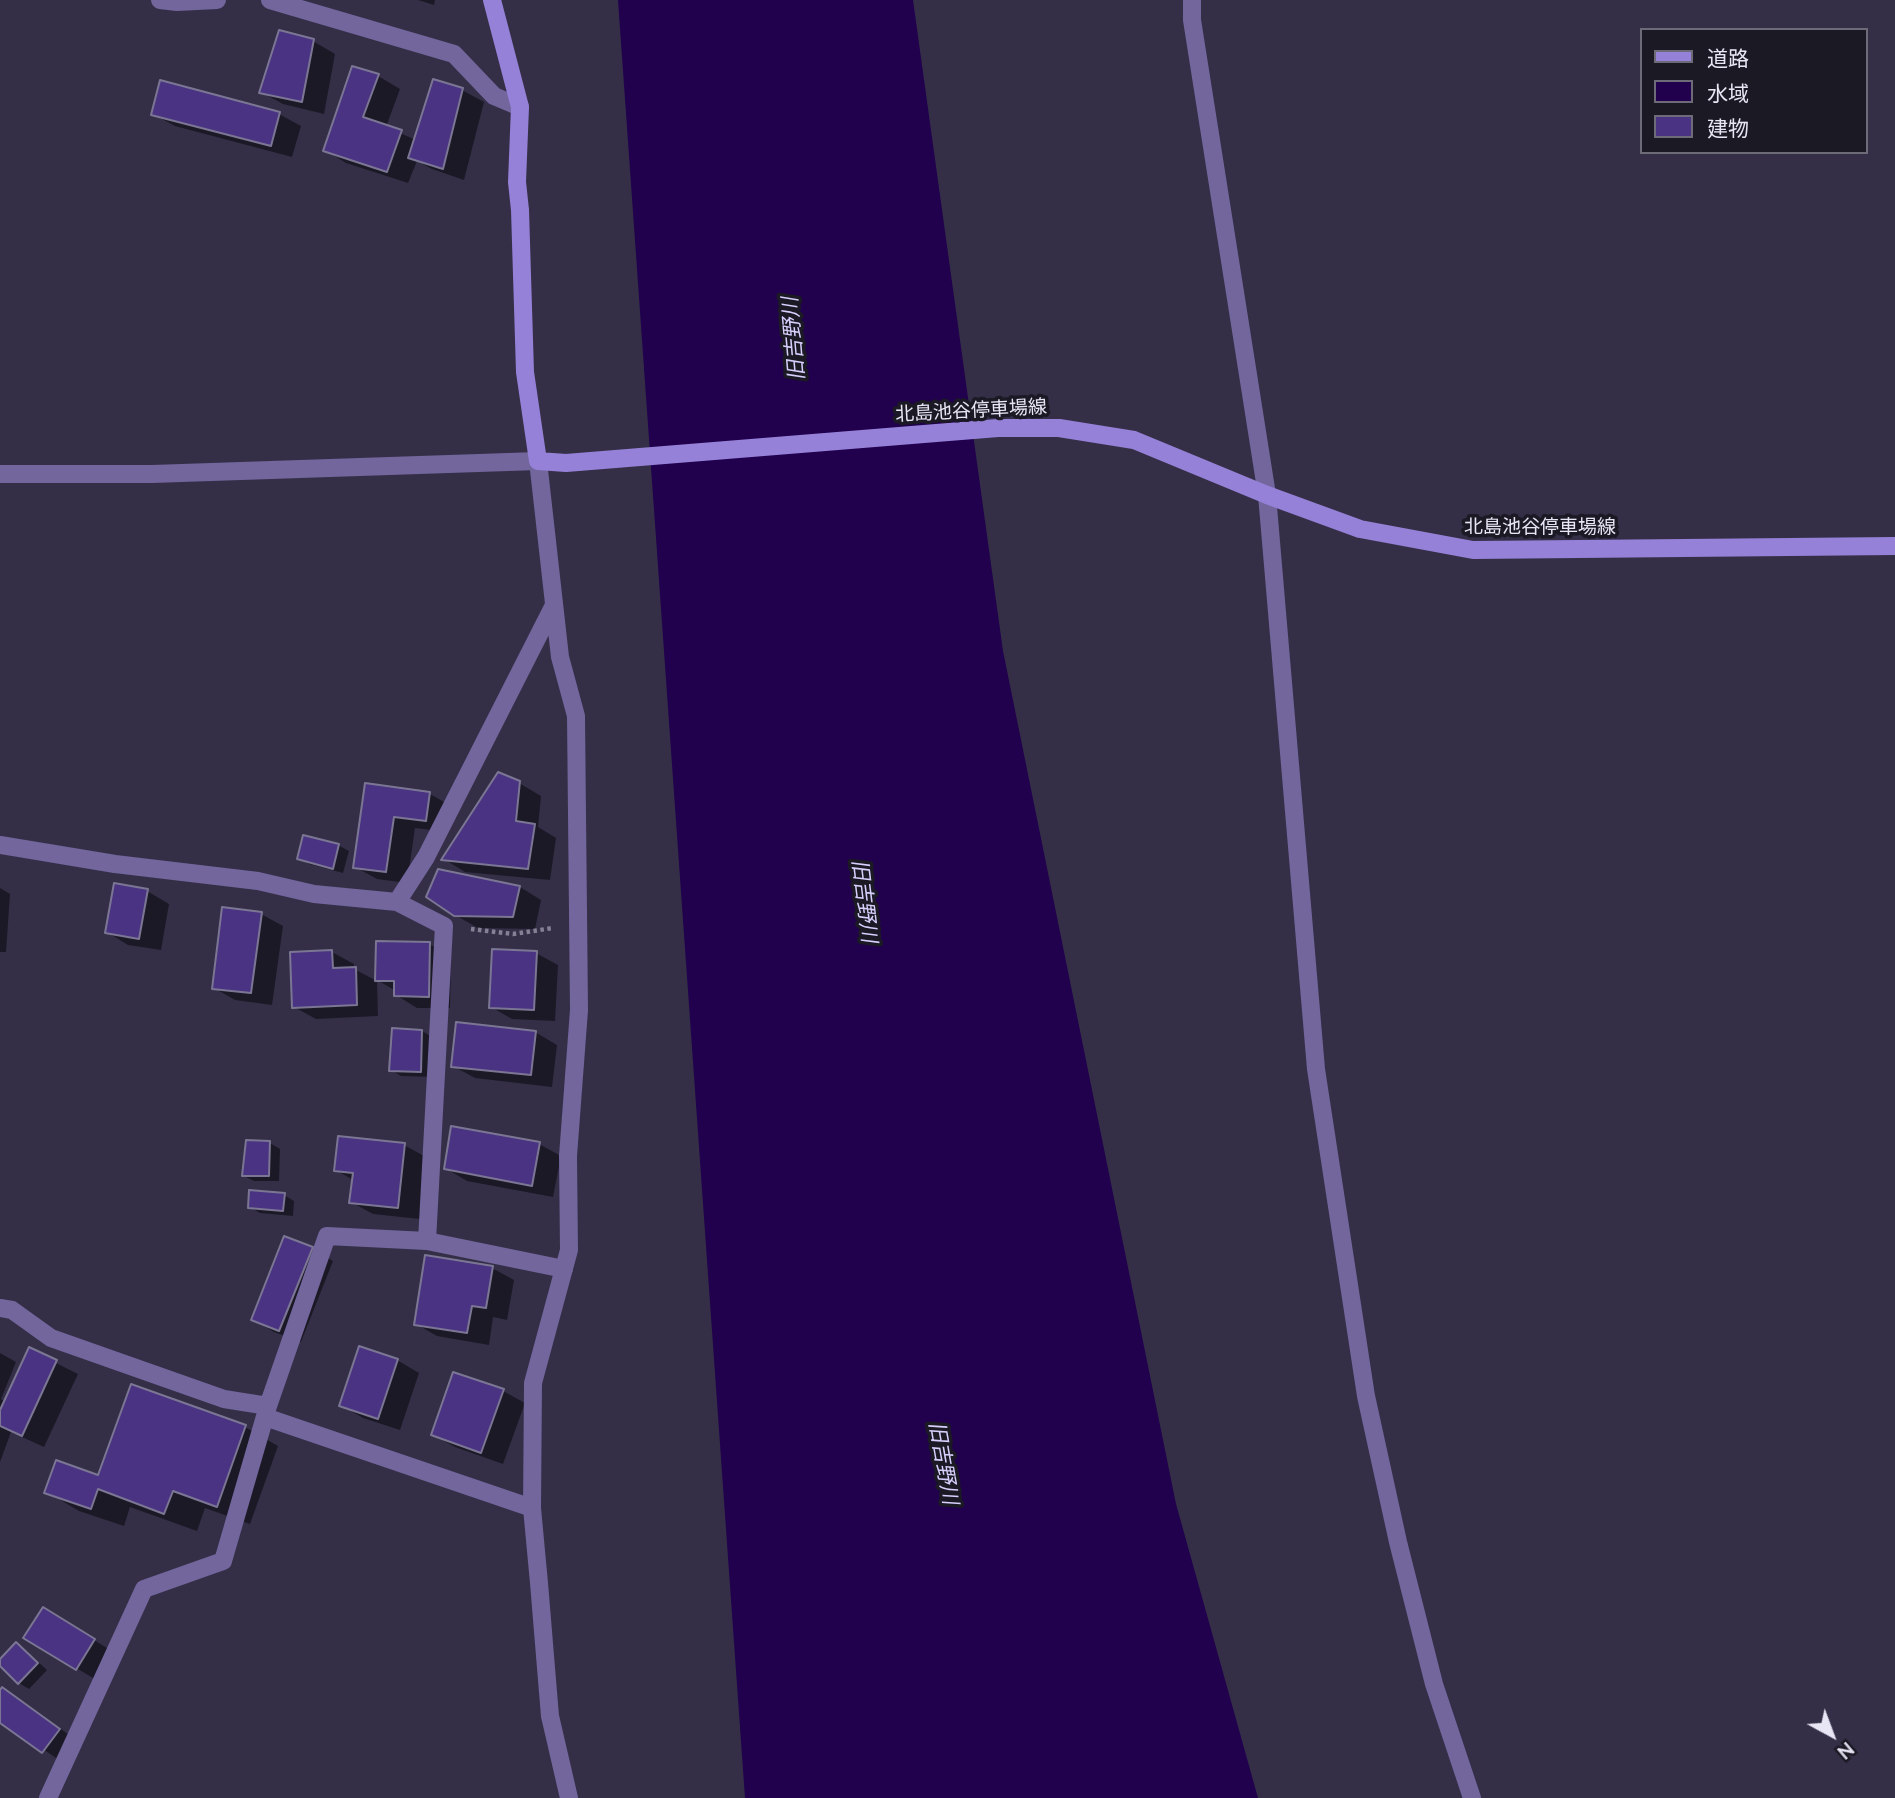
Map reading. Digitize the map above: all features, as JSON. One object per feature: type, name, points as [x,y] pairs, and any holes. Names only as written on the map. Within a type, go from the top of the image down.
[{"type":"main road","points":[[492,0],[520,107],[517,182],[525,372],[538,461]]},
{"type":"main road","name":"北島池谷停車場線","points":[[538,461],[566,463],[998,428],[1059,428],[1134,440],[1266,495],[1360,529],[1473,550],[1895,546]]},
{"type":"street","points":[[160,0],[217,0]]},
{"type":"street","points":[[270,0],[454,54],[494,96],[520,107]]},
{"type":"street","points":[[1192,0],[1192,20],[1266,495],[1316,1069],[1366,1396],[1398,1542],[1434,1684],[1472,1798]]},
{"type":"street","points":[[0,474],[152,474],[538,461],[560,657],[576,716],[579,1010],[568,1156],[569,1250],[533,1383],[532,1508],[551,1716],[569,1798]]},
{"type":"street","points":[[397,902],[426,858],[554,604]]},
{"type":"street","points":[[0,845],[115,864],[258,881],[314,894],[397,902],[444,926],[427,1241]]},
{"type":"street","points":[[48,1798],[144,1589],[223,1560],[267,1411],[327,1236],[427,1241],[564,1269]]},
{"type":"street","points":[[0,1308],[12,1310],[51,1338],[224,1399],[267,1411],[532,1508]]},
{"type":"path","points":[[444,926],[513,934],[578,924]]},
{"type":"water","name":"旧吉野川","points":[[618,0],[913,0],[1003,651],[1176,1504],[1258,1798],[745,1798]]},
{"type":"building","points":[[279,30],[314,39],[302,102],[259,93]]},
{"type":"building","points":[[352,66],[379,74],[363,117],[402,130],[387,172],[323,151]]},
{"type":"building","points":[[433,79],[463,88],[443,169],[408,158]]},
{"type":"building","points":[[160,80],[280,112],[271,146],[151,115]]},
{"type":"building","points":[[498,772],[520,781],[516,821],[535,824],[528,869],[441,860]]},
{"type":"building","points":[[365,783],[430,792],[426,821],[394,817],[386,872],[353,868]]},
{"type":"building","points":[[303,835],[339,844],[333,869],[297,859]]},
{"type":"building","points":[[438,869],[520,886],[513,917],[454,916],[426,897]]},
{"type":"building","points":[[114,883],[148,889],[139,939],[105,933]]},
{"type":"building","points":[[222,907],[262,912],[251,993],[212,989]]},
{"type":"building","points":[[376,941],[430,942],[429,997],[394,996],[394,981],[375,981]]},
{"type":"building","points":[[492,949],[537,951],[534,1010],[489,1008]]},
{"type":"building","points":[[332,950],[333,968],[356,967],[357,1005],[292,1008],[290,952]]},
{"type":"building","points":[[456,1022],[536,1031],[531,1075],[451,1067]]},
{"type":"building","points":[[392,1028],[422,1030],[421,1072],[389,1071]]},
{"type":"building","points":[[451,1126],[540,1142],[532,1186],[444,1169]]},
{"type":"building","points":[[338,1136],[405,1143],[398,1208],[349,1203],[353,1173],[334,1171]]},
{"type":"building","points":[[246,1140],[270,1141],[269,1176],[242,1176]]},
{"type":"building","points":[[249,1190],[285,1193],[283,1211],[248,1208]]},
{"type":"building","points":[[284,1236],[313,1247],[279,1331],[251,1320]]},
{"type":"building","points":[[425,1255],[493,1266],[486,1308],[472,1306],[467,1333],[414,1325]]},
{"type":"building","points":[[359,1346],[398,1359],[378,1419],[339,1406]]},
{"type":"building","points":[[29,1347],[57,1360],[22,1436],[0,1426],[0,1410]]},
{"type":"building","points":[[453,1372],[504,1389],[481,1453],[431,1435]]},
{"type":"building","points":[[131,1384],[246,1425],[217,1507],[173,1491],[164,1514],[98,1489],[91,1509],[44,1493],[56,1460],[98,1475]]},
{"type":"building","points":[[43,1607],[95,1639],[76,1670],[23,1638]]},
{"type":"building","points":[[16,1642],[38,1663],[18,1684],[0,1666],[0,1659]]},
{"type":"building","points":[[2,1687],[60,1729],[42,1753],[0,1723]]}]
